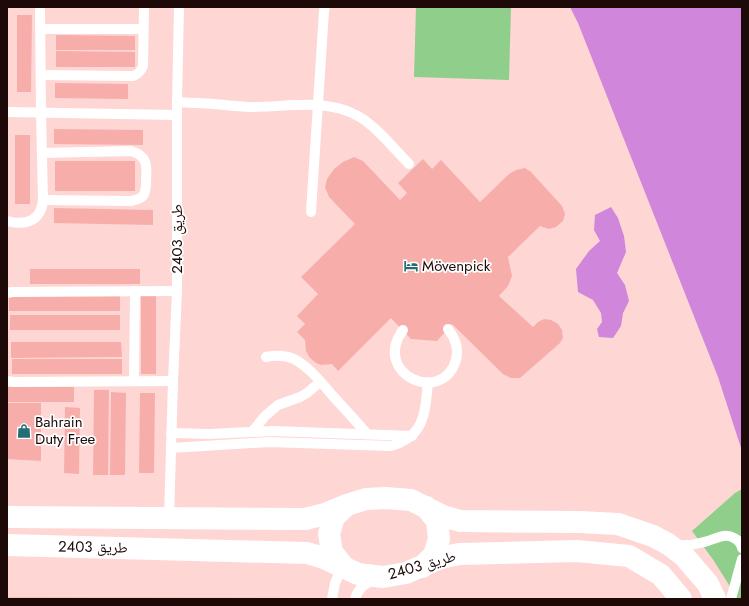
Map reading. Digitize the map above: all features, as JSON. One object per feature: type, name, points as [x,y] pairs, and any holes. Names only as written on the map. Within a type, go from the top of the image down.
[{"type":"main road","name":"طريق 2403","points":[[7,517],[305,519],[366,500],[386,498],[411,500],[443,516],[460,521],[579,522],[618,524],[654,536],[684,556],[708,584],[715,599]]},
{"type":"main road","points":[[343,566],[332,552],[329,534],[334,517],[347,505]]},
{"type":"main road","points":[[421,567],[434,555],[439,539],[437,521],[426,507]]},
{"type":"main road","points":[[229,519],[230,551]]},
{"type":"main road","name":"طريق 2403","points":[[7,545],[307,553],[324,558],[358,574],[383,577],[406,573],[440,558],[459,554],[577,551],[629,556],[661,575],[681,599]]},
{"type":"lane","points":[[7,221],[26,223],[39,215],[42,208],[40,7]]},
{"type":"lane","points":[[41,75],[133,76],[138,74],[143,66],[144,7]]},
{"type":"lane","name":"طريق 2403","points":[[169,518],[177,291],[177,102],[179,7]]},
{"type":"lane","points":[[311,212],[325,7]]},
{"type":"lane","points":[[40,29],[144,28]]},
{"type":"lane","points":[[177,102],[253,107],[318,105],[339,108],[359,116],[376,130],[409,164]]},
{"type":"lane","points":[[7,112],[177,115]]},
{"type":"lane","points":[[42,153],[131,151],[143,158],[147,166],[145,192],[142,197],[137,200],[43,200]]},
{"type":"lane","points":[[134,381],[135,291]]},
{"type":"lane","points":[[7,293],[177,291]]},
{"type":"lane","points":[[403,330],[398,336],[395,344],[394,353],[396,362],[400,370],[407,376],[414,381],[423,383],[441,379],[448,374],[453,367],[457,350],[455,341],[448,329]]},
{"type":"lane","points":[[266,357],[280,355],[287,356],[294,359],[310,371],[367,434]]},
{"type":"lane","points":[[7,381],[173,382]]},
{"type":"lane","points":[[252,432],[265,416],[278,405],[300,397],[320,382]]},
{"type":"lane","points":[[171,448],[269,442],[391,446],[405,441],[412,436],[416,430],[424,416],[428,382]]},
{"type":"lane","points":[[171,433],[208,434],[236,428],[252,432],[273,431],[412,436]]},
{"type":"lane","points":[[235,444],[236,428]]},
{"type":"lane","points":[[346,445],[348,434]]},
{"type":"lane","points":[[668,544],[680,546],[693,545],[724,535],[737,539],[742,548]]},
{"type":"lane","points":[[731,599],[742,559]]},
{"type":"lane","points":[[332,599],[335,582],[343,566]]},
{"type":"lane","points":[[355,599],[364,585],[372,580],[383,577]]},
{"type":"shaded area","points":[[570,7],[742,7],[742,451],[718,377],[578,23]]},
{"type":"shaded area","points":[[611,207],[618,218],[624,236],[626,252],[617,273],[625,285],[629,301],[623,313],[621,326],[613,338],[599,337],[597,329],[602,322],[601,313],[593,300],[578,292],[576,269],[589,251],[600,241],[594,230],[595,215]]},
{"type":"shaded area","points":[[7,597],[596,599],[7,599]]},
{"type":"green space","points":[[416,7],[511,7],[509,80],[414,77]]},
{"type":"green space","points":[[742,489],[742,599],[733,599],[729,585],[692,531],[735,493]]},
{"type":"building","points":[[17,15],[32,15],[31,92],[17,92]]},
{"type":"building","points":[[56,35],[135,36],[135,50],[56,50]]},
{"type":"building","points":[[56,51],[135,52],[135,67],[56,67]]},
{"type":"building","points":[[55,83],[128,84],[128,99],[55,98]]},
{"type":"building","points":[[54,129],[143,130],[143,145],[54,144]]},
{"type":"building","points":[[15,135],[30,135],[30,204],[15,204]]},
{"type":"building","name":"Mövenpick","points":[[354,157],[363,161],[400,200],[407,193],[398,183],[423,159],[432,169],[441,160],[480,202],[509,174],[516,170],[525,168],[531,172],[562,206],[565,214],[563,221],[556,227],[549,229],[540,226],[508,257],[512,276],[508,286],[499,296],[533,327],[544,319],[551,320],[558,324],[562,330],[563,338],[560,343],[520,378],[511,378],[503,374],[452,324],[437,341],[411,339],[391,318],[338,371],[332,364],[321,365],[310,358],[306,351],[305,340],[297,332],[305,324],[297,316],[318,294],[301,277],[355,224],[329,197],[325,187],[327,179],[334,169],[343,162]]},
{"type":"building","points":[[55,161],[135,161],[135,191],[55,191]]},
{"type":"building","points":[[54,208],[153,210],[153,225],[54,223]]},
{"type":"building","points":[[30,269],[140,269],[140,284],[30,284]]},
{"type":"building","points":[[141,294],[156,294],[156,374],[141,374]]},
{"type":"building","points":[[9,296],[120,296],[120,311],[9,311]]},
{"type":"building","points":[[10,315],[120,315],[120,330],[10,330]]},
{"type":"building","points":[[11,342],[121,342],[122,357],[11,358]]},
{"type":"building","points":[[12,359],[122,359],[122,374],[12,374]]},
{"type":"building","points":[[7,387],[74,387],[74,402],[7,402]]},
{"type":"building","points":[[94,390],[109,390],[108,475],[93,475]]},
{"type":"building","points":[[111,392],[126,393],[125,475],[110,475]]},
{"type":"building","points":[[140,393],[155,393],[154,473],[139,473]]},
{"type":"building","name":"Bahrain Duty Free","points":[[7,403],[41,403],[41,461],[7,459]]},
{"type":"building","points":[[65,407],[80,408],[79,474],[64,473]]},
{"type":"place","name":"Mövenpick","points":[[411,266]]},
{"type":"place","name":"Bahrain Duty Free","points":[[24,431]]}]
